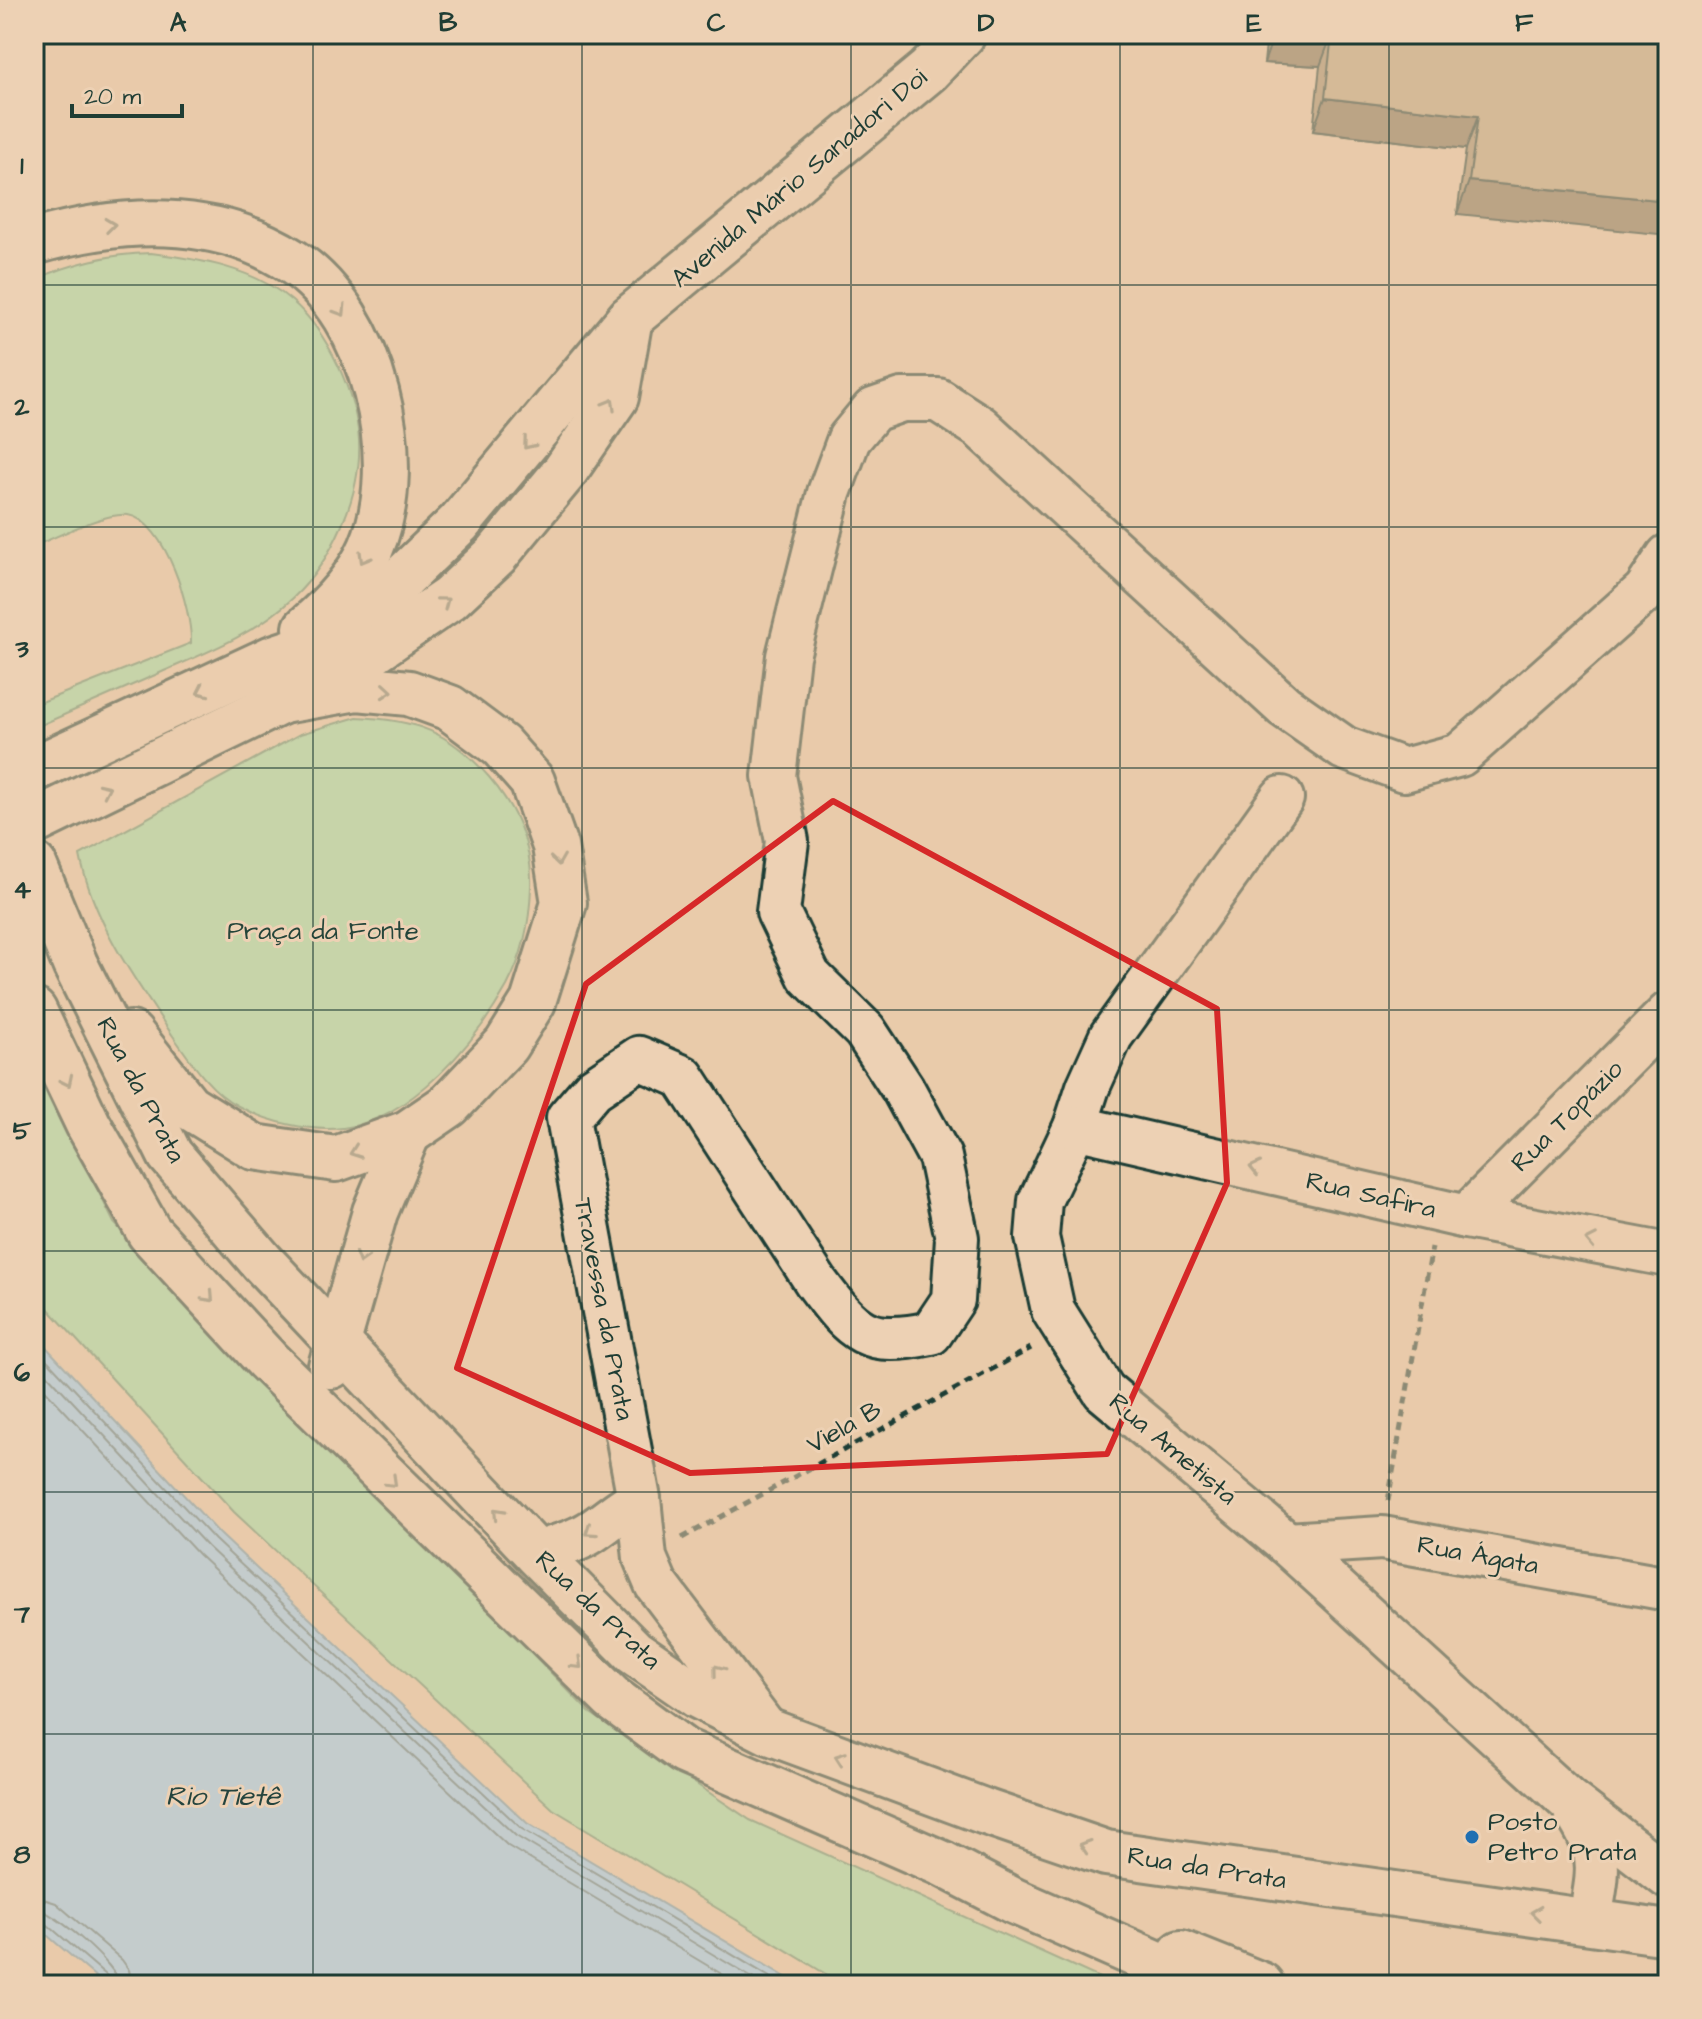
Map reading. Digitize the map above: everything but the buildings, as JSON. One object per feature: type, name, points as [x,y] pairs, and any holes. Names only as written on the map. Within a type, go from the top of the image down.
[{"type":"main road","name":"Avenida Mário Sanadori Doi","points":[[273,658],[321,642],[370,609],[413,571],[524,449],[630,318],[928,71],[963,34]]},
{"type":"main road","points":[[34,242],[80,228],[133,222],[178,223],[237,236],[293,262],[331,295],[352,328],[371,379],[387,439],[387,488],[371,548],[345,590],[273,658],[34,769]]},
{"type":"main road","points":[[34,822],[344,671],[449,599],[496,555],[563,474],[616,397],[630,318]]},
{"type":"main road","points":[[75,964],[188,1106],[254,1147],[336,1159],[408,1133],[449,1105],[506,1045],[533,1002],[564,903],[555,846],[532,781],[501,746],[450,708],[409,693],[357,688],[282,701]]},
{"type":"main road","name":"Rua da Prata","points":[[34,865],[75,964],[170,1155],[262,1262],[536,1553],[634,1652],[698,1696],[767,1731],[1106,1853],[1261,1878],[1590,1920],[1668,1933]]},
{"type":"main road","name":"Rua da Prata","points":[[34,1011],[88,1124],[149,1232],[267,1360],[613,1699],[684,1751],[943,1864],[1014,1901],[1206,1985]]},
{"type":"main road","points":[[321,1412],[336,1341],[375,1212],[408,1133]]},
{"type":"main road","points":[[943,1864],[1077,1911],[1261,1985]]},
{"type":"street","name":"Travessa da Prata","points":[[767,1731],[656,1584],[645,1558],[639,1499],[568,1118],[593,1089],[639,1058],[683,1077],[816,1282],[839,1312],[867,1336],[900,1340],[931,1333],[953,1300],[957,1238],[940,1157],[903,1089],[865,1031],[809,976],[778,912],[787,841],[774,776],[788,656],[829,493],[849,439],[873,410],[902,400],[938,400],[980,427],[1284,706],[1344,748],[1404,770],[1460,755],[1645,591],[1668,556]]},
{"type":"street","name":"Rua Ametista","points":[[1282,798],[1111,1036],[1088,1087],[1075,1127],[1040,1201],[1037,1237],[1053,1310],[1104,1391],[1287,1544],[1568,1800],[1668,1877]]},
{"type":"street","name":"Rua Topázio","points":[[1452,1214],[1668,1014]]},
{"type":"street","name":"Rua Safira","points":[[1075,1127],[1452,1214],[1668,1255]]},
{"type":"street","points":[[536,1553],[576,1540],[593,1531],[613,1512],[639,1499]]},
{"type":"street","name":"Rua Ágata","points":[[1287,1544],[1382,1538],[1668,1589]]},
{"type":"street","name":"Rua Ametista","points":[[1568,1800],[1593,1839],[1599,1863],[1590,1920]]},
{"type":"path","points":[[1382,1538],[1452,1214]]},
{"type":"path","name":"Viela B","points":[[645,1558],[1063,1330]]},
{"type":"highlighted area","points":[[833,801],[1217,1009],[1227,1183],[1107,1454],[690,1473],[457,1368],[586,984]]},
{"type":"green space","points":[[151,253],[207,262],[261,280],[292,301],[317,329],[338,365],[357,422],[359,461],[350,504],[332,546],[307,583],[263,622],[214,649],[34,728],[34,705],[191,643],[187,610],[174,569],[154,533],[142,521],[128,515],[107,517],[34,546],[34,280],[91,260]]},
{"type":"green space","name":"Praça da Fonte","points":[[357,717],[397,721],[430,731],[460,749],[489,777],[507,801],[525,842],[531,872],[529,912],[525,938],[507,986],[478,1031],[439,1075],[393,1110],[368,1122],[330,1129],[303,1127],[249,1112],[218,1093],[201,1075],[117,950],[94,903],[80,855],[300,734]]},
{"type":"green space","points":[[34,1060],[114,1223],[589,1712],[750,1820],[1115,1985],[844,1985],[553,1809],[234,1512],[34,1293]]},
{"type":"water","name":"Rio Tietê","points":[[34,1334],[220,1534],[527,1823],[799,1985],[105,1985],[34,1924]]},
{"type":"place","name":"Posto Petro Prata","points":[[1472,1837]]}]
